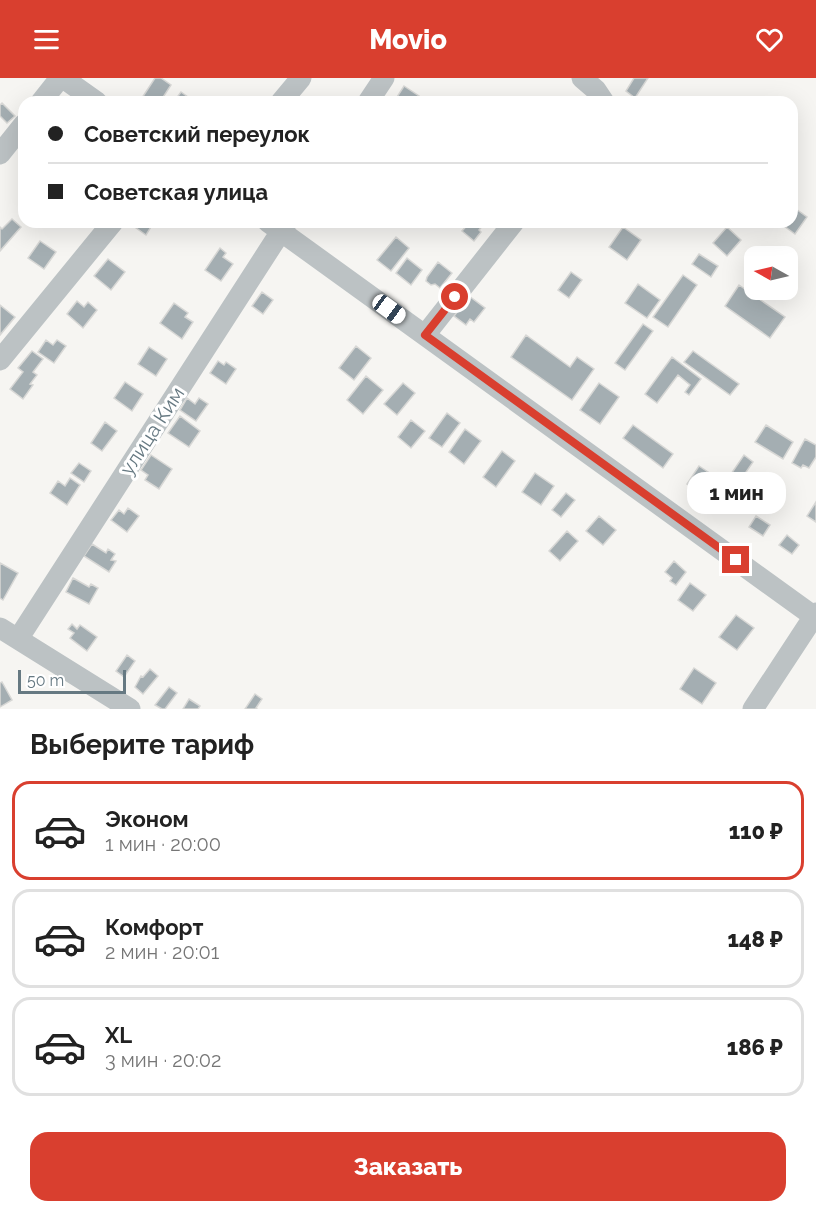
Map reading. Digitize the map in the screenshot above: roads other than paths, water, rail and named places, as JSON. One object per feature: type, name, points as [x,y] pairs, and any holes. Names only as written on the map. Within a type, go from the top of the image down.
[{"type":"street","points":[[46,96],[62,78],[88,96]]},
{"type":"street","points":[[287,96],[301,78]]},
{"type":"street","points":[[372,96],[384,78]]},
{"type":"street","points":[[582,78],[600,96]]},
{"type":"street","points":[[0,154],[18,132]]},
{"type":"street","points":[[0,360],[108,228]]},
{"type":"street","name":"улица Ким","points":[[18,639],[277,228]]},
{"type":"street","points":[[283,228],[425,335],[815,616],[753,709]]},
{"type":"street","points":[[425,335],[509,228]]},
{"type":"street","points":[[0,628],[126,708]]}]
